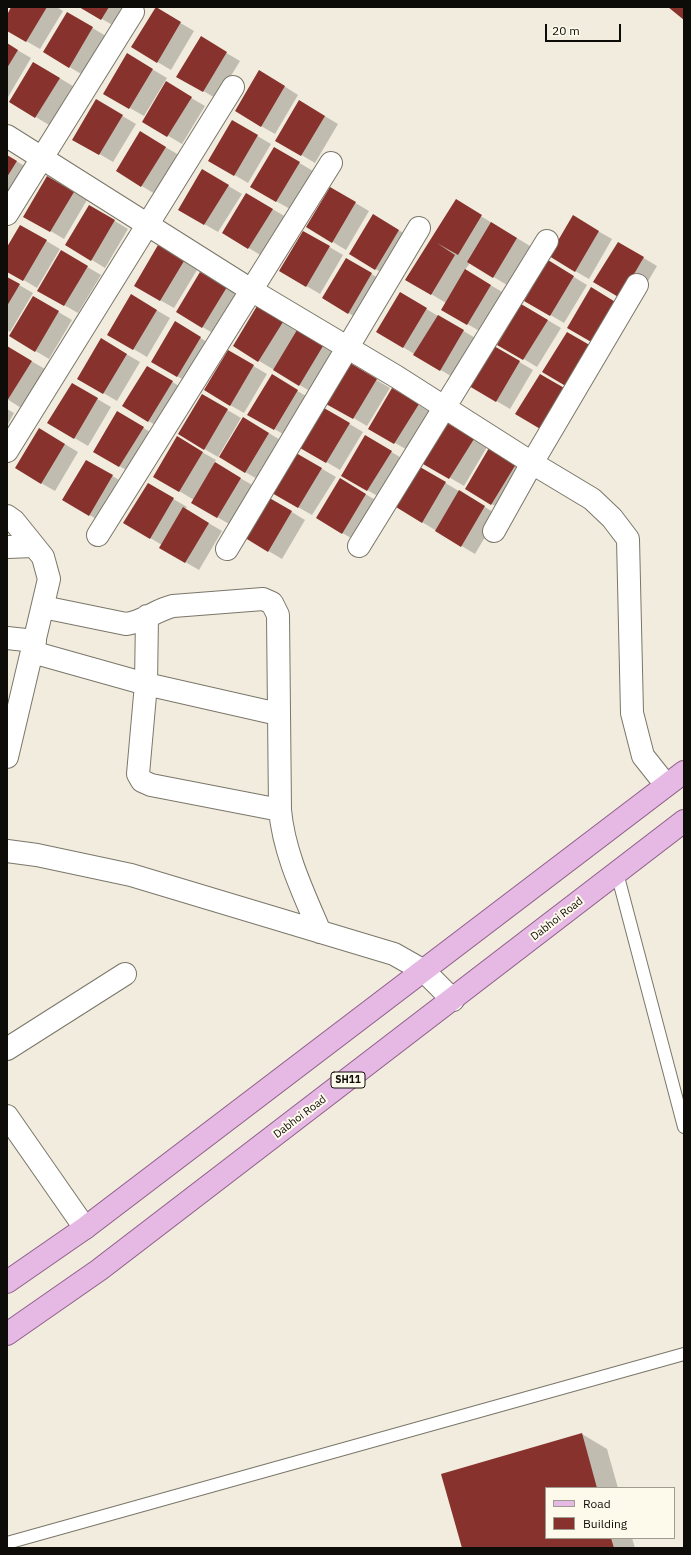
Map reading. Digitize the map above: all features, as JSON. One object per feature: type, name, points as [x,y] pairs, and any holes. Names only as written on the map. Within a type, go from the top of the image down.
[{"type":"main road","points":[[7,1282],[85,1228],[684,772]]},
{"type":"main road","name":"Dabhoi Road","points":[[7,1334],[99,1270],[453,1000],[684,821]]},
{"type":"street","points":[[7,214],[133,12]]},
{"type":"street","points":[[7,451],[233,87]]},
{"type":"street","points":[[7,136],[251,290],[398,377],[532,463],[592,499],[612,518],[628,539],[632,713],[643,756],[666,785]]},
{"type":"street","points":[[98,535],[331,163]]},
{"type":"street","points":[[227,549],[419,228]]},
{"type":"street","points":[[359,546],[546,241]]},
{"type":"street","points":[[494,532],[532,463],[637,285]]},
{"type":"street","points":[[7,516],[14,522],[43,557],[49,579],[7,757]]},
{"type":"street","points":[[7,547],[34,546]]},
{"type":"street","points":[[43,607],[126,624],[136,622],[161,609],[173,606],[263,599],[272,603],[278,615],[278,714],[280,810],[282,833],[320,932]]},
{"type":"street","points":[[147,616],[146,684],[138,774],[142,781],[152,785],[280,810]]},
{"type":"street","points":[[7,638],[146,684],[278,714]]},
{"type":"street","points":[[7,851],[36,855],[131,875],[394,954],[424,971],[453,1000]]},
{"type":"street","points":[[7,1049],[125,974]]},
{"type":"street","points":[[7,1116],[85,1228]]},
{"type":"lane","points":[[617,873],[684,1127]]},
{"type":"lane","points":[[7,1543],[684,1354]]},
{"type":"building","points":[[11,7],[47,7],[26,42],[7,31],[7,15]]},
{"type":"building","points":[[79,7],[109,7],[101,20]]},
{"type":"building","points":[[156,7],[181,22],[157,63],[131,47]]},
{"type":"building","points":[[668,7],[684,7],[684,20]]},
{"type":"building","points":[[67,12],[93,27],[69,68],[43,52]]},
{"type":"building","points":[[201,36],[227,52],[203,92],[176,77]]},
{"type":"building","points":[[7,43],[18,50],[7,68]]},
{"type":"building","points":[[127,53],[153,69],[129,109],[103,94]]},
{"type":"building","points":[[33,62],[60,78],[35,118],[9,102]]},
{"type":"building","points":[[259,70],[285,86],[261,127],[235,111]]},
{"type":"building","points":[[166,81],[192,97],[167,137],[142,122]]},
{"type":"building","points":[[96,99],[123,115],[99,155],[72,140]]},
{"type":"building","points":[[299,100],[325,116],[301,156],[275,141]]},
{"type":"building","points":[[232,120],[258,135],[234,176],[208,161]]},
{"type":"building","points":[[140,131],[166,147],[141,187],[116,171]]},
{"type":"building","points":[[274,147],[300,162],[276,202],[250,187]]},
{"type":"building","points":[[7,155],[17,161],[7,177]]},
{"type":"building","points":[[202,169],[229,185],[204,225],[178,210]]},
{"type":"building","points":[[47,176],[74,192],[50,232],[23,217]]},
{"type":"building","points":[[330,187],[356,202],[332,243],[306,227]]},
{"type":"building","points":[[246,193],[273,209],[248,249],[222,233]]},
{"type":"building","points":[[456,199],[482,215],[458,255],[437,243],[455,255],[431,295],[405,280]]},
{"type":"building","points":[[89,205],[115,220],[91,261],[65,245]]},
{"type":"building","points":[[373,214],[399,230],[375,270],[349,254]]},
{"type":"building","points":[[573,215],[599,231],[575,272],[549,256]]},
{"type":"building","points":[[491,222],[517,238],[493,278],[467,262]]},
{"type":"building","points":[[20,225],[47,240],[23,281],[7,272],[7,247]]},
{"type":"building","points":[[303,231],[330,246],[306,287],[279,271]]},
{"type":"building","points":[[618,242],[644,257],[620,298],[593,282]]},
{"type":"building","points":[[158,245],[184,261],[160,301],[134,286]]},
{"type":"building","points":[[61,250],[88,266],[64,306],[37,291]]},
{"type":"building","points":[[346,258],[372,273],[348,314],[322,298]]},
{"type":"building","points":[[548,260],[574,276],[550,316],[524,301]]},
{"type":"building","points":[[465,269],[491,285],[467,325],[441,310]]},
{"type":"building","points":[[200,272],[227,287],[202,328],[176,312]]},
{"type":"building","points":[[7,277],[20,284],[7,306]]},
{"type":"building","points":[[591,287],[617,303],[593,343],[567,328]]},
{"type":"building","points":[[400,292],[427,308],[403,348],[376,332]]},
{"type":"building","points":[[131,294],[157,310],[133,350],[107,335]]},
{"type":"building","points":[[33,296],[59,311],[35,352],[9,336]]},
{"type":"building","points":[[521,304],[548,320],[523,360],[497,345]]},
{"type":"building","points":[[257,306],[283,322],[258,362],[233,346]]},
{"type":"building","points":[[438,315],[464,330],[440,371],[413,355]]},
{"type":"building","points":[[175,321],[201,337],[177,377],[151,362]]},
{"type":"building","points":[[297,330],[323,346],[299,386],[273,370]]},
{"type":"building","points":[[567,332],[593,347],[569,388],[542,372]]},
{"type":"building","points":[[101,338],[127,354],[103,394],[77,379]]},
{"type":"building","points":[[7,346],[32,361],[7,401]]},
{"type":"building","points":[[494,346],[520,361],[496,402],[469,386]]},
{"type":"building","points":[[228,350],[254,365],[230,406],[204,390]]},
{"type":"building","points":[[350,363],[377,379],[353,419],[326,404]]},
{"type":"building","points":[[147,366],[173,381],[148,422],[122,406]]},
{"type":"building","points":[[272,374],[298,390],[274,430],[247,415]]},
{"type":"building","points":[[540,374],[566,389],[542,430],[515,414]]},
{"type":"building","points":[[72,383],[98,398],[74,439],[47,423]]},
{"type":"building","points":[[392,388],[419,404],[394,444],[368,429]]},
{"type":"building","points":[[202,394],[228,409],[204,450],[178,434]]},
{"type":"building","points":[[324,408],[350,423],[326,463],[300,448]]},
{"type":"building","points":[[117,411],[144,427],[119,467],[93,452]]},
{"type":"building","points":[[243,417],[269,433],[245,473],[219,457]]},
{"type":"building","points":[[447,423],[474,439],[449,479],[423,464]]},
{"type":"building","points":[[39,428],[65,444],[41,484],[15,468]]},
{"type":"building","points":[[365,435],[392,451],[367,491],[341,476]]},
{"type":"building","points":[[177,436],[203,452],[179,492],[153,477]]},
{"type":"building","points":[[489,448],[516,464],[491,505],[465,489]]},
{"type":"building","points":[[296,453],[322,468],[298,508],[272,493]]},
{"type":"building","points":[[86,460],[113,475],[89,516],[62,500]]},
{"type":"building","points":[[215,462],[241,478],[217,518],[191,503]]},
{"type":"building","points":[[420,467],[446,482],[422,523],[396,507]]},
{"type":"building","points":[[340,478],[366,494],[342,534],[316,518]]},
{"type":"building","points":[[148,483],[174,498],[150,539],[123,523]]},
{"type":"building","points":[[459,490],[485,506],[461,547],[435,531]]},
{"type":"building","points":[[266,496],[292,511],[268,552],[242,536]]},
{"type":"building","points":[[183,507],[209,523],[185,563],[159,548]]},
{"type":"building","points":[[582,1433],[597,1487],[545,1487],[545,1539],[611,1539],[614,1548],[462,1548],[441,1474]]}]
